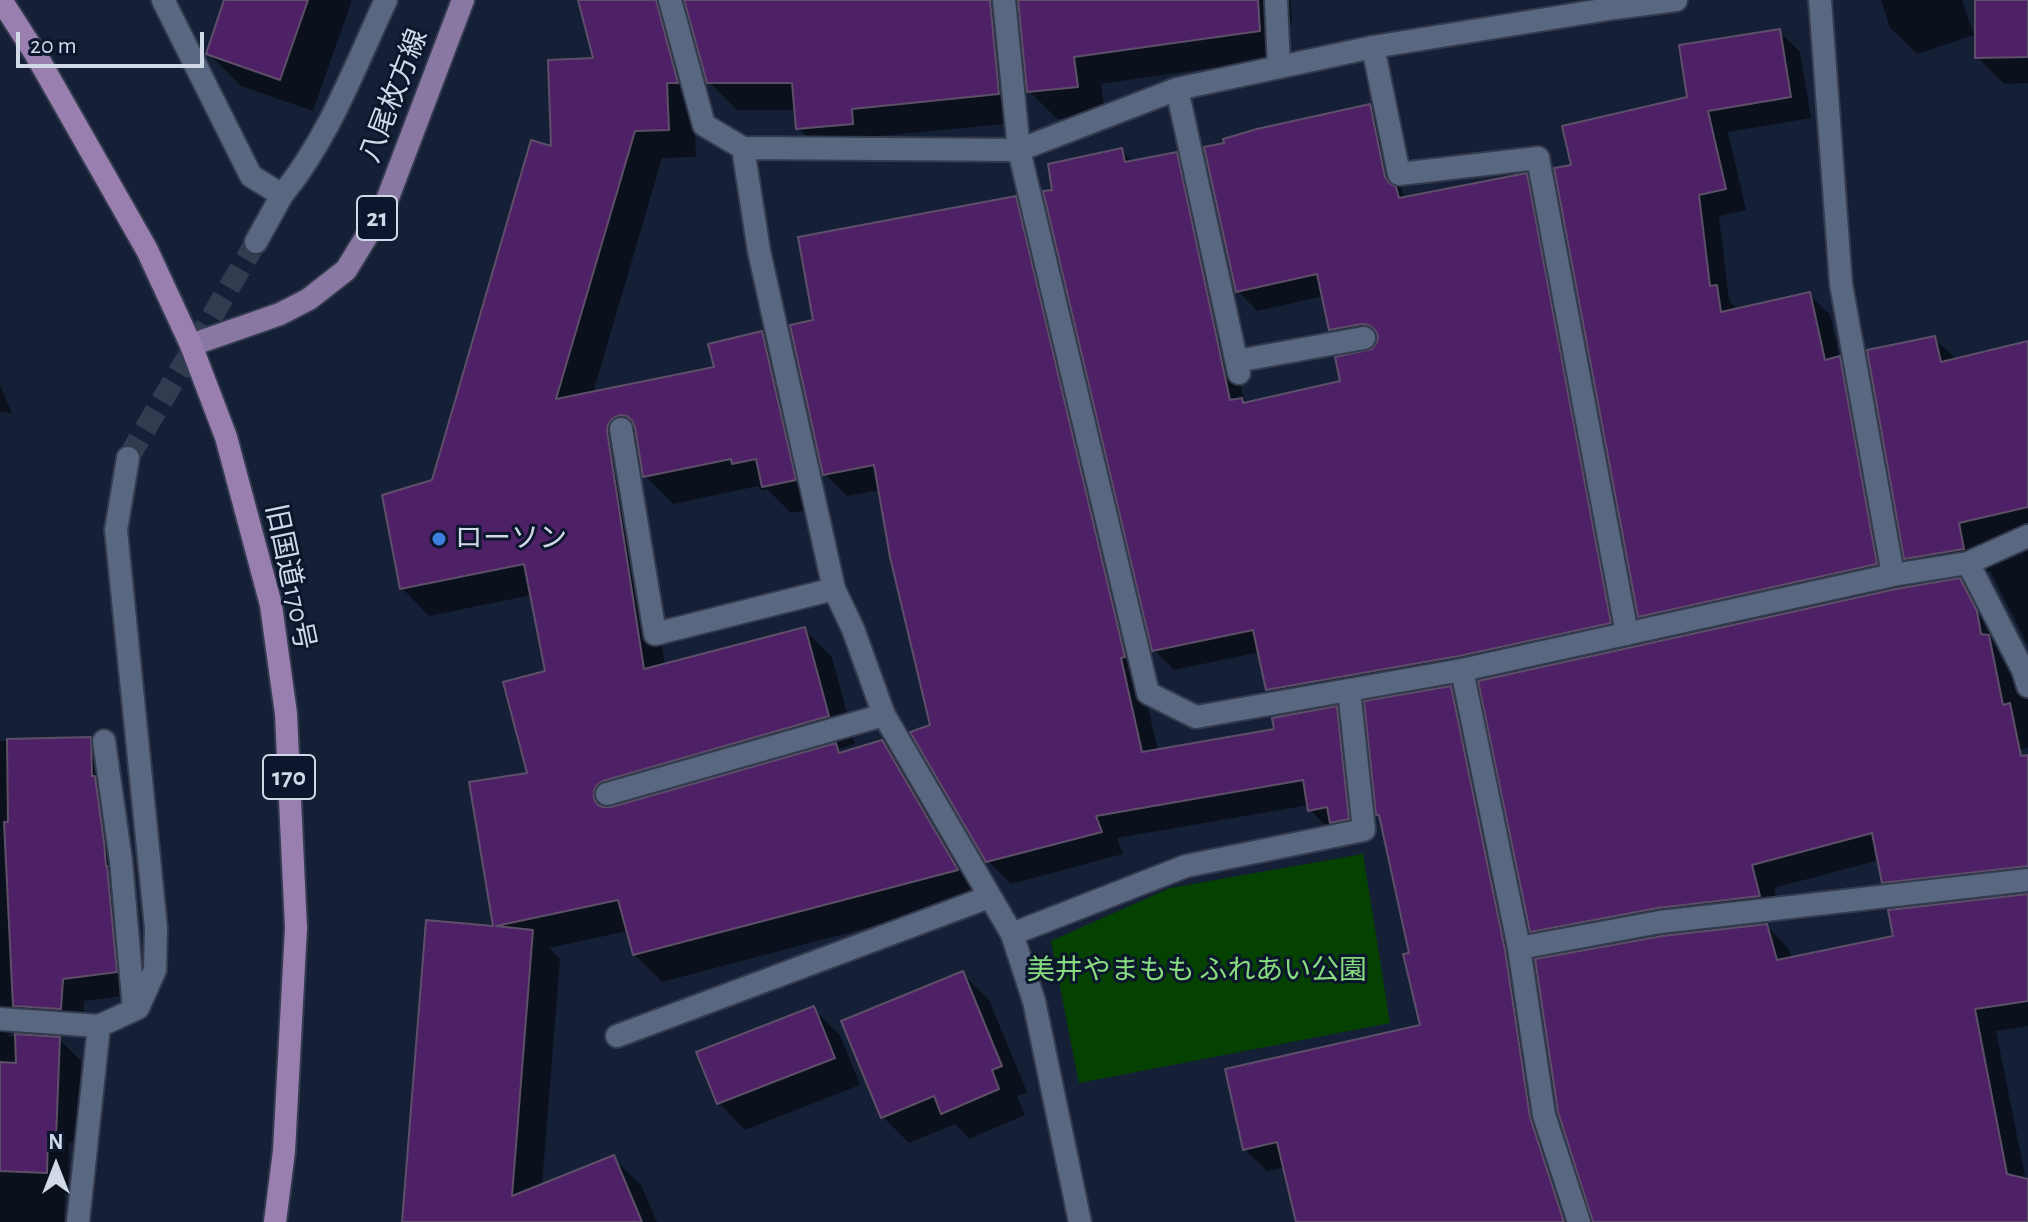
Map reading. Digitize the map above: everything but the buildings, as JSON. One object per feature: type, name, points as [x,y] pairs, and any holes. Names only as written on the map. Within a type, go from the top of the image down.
[{"type":"highway","name":"旧国道170号","points":[[1,0],[35,53],[147,250],[191,345],[226,437],[271,605],[286,714],[296,928],[284,1151],[275,1222]]},
{"type":"main road","name":"八尾枚方線","points":[[191,345],[280,314],[309,299],[346,270],[384,208],[463,0]]},
{"type":"street","points":[[163,0],[251,176],[282,195]]},
{"type":"street","points":[[256,242],[282,195],[326,130],[386,0]]},
{"type":"street","points":[[670,0],[704,125],[743,148],[1019,150],[1177,89],[1373,47],[1615,4],[1676,0]]},
{"type":"street","points":[[1004,0],[1019,150],[1148,693],[1196,717],[1462,670],[1893,575],[1968,563],[2028,536]]},
{"type":"street","points":[[1276,0],[1279,67]]},
{"type":"street","points":[[1820,0],[1841,284],[1893,575]]},
{"type":"street","points":[[1373,47],[1399,174],[1538,158],[1627,634]]},
{"type":"street","points":[[1177,89],[1238,367],[1364,338]]},
{"type":"street","points":[[743,148],[759,251],[834,589],[853,629],[884,715],[1012,934],[1034,1001],[1080,1222]]},
{"type":"street","points":[[621,429],[655,634],[834,589]]},
{"type":"street","points":[[0,1019],[99,1026],[138,1008],[155,970],[156,928],[116,530],[128,458]]},
{"type":"street","points":[[1968,563],[2023,670],[2028,686]]},
{"type":"street","points":[[1462,670],[1519,948],[1544,1115],[1579,1222]]},
{"type":"street","points":[[1012,934],[1186,866],[1364,830],[1349,690]]},
{"type":"street","points":[[607,794],[884,715]]},
{"type":"street","points":[[104,741],[121,861],[134,1010]]},
{"type":"street","points":[[1519,948],[1660,922],[2028,880]]},
{"type":"street","points":[[617,1036],[989,897]]},
{"type":"street","points":[[78,1222],[99,1026]]},
{"type":"green space","name":"美井やまもも ふれあい公園","points":[[1363,854],[1390,1023],[1079,1083],[1051,941],[1170,888]]},
{"type":"tunnel","points":[[128,458],[256,242]]},
{"type":"place","name":"ローソン","points":[[439,539]]}]
